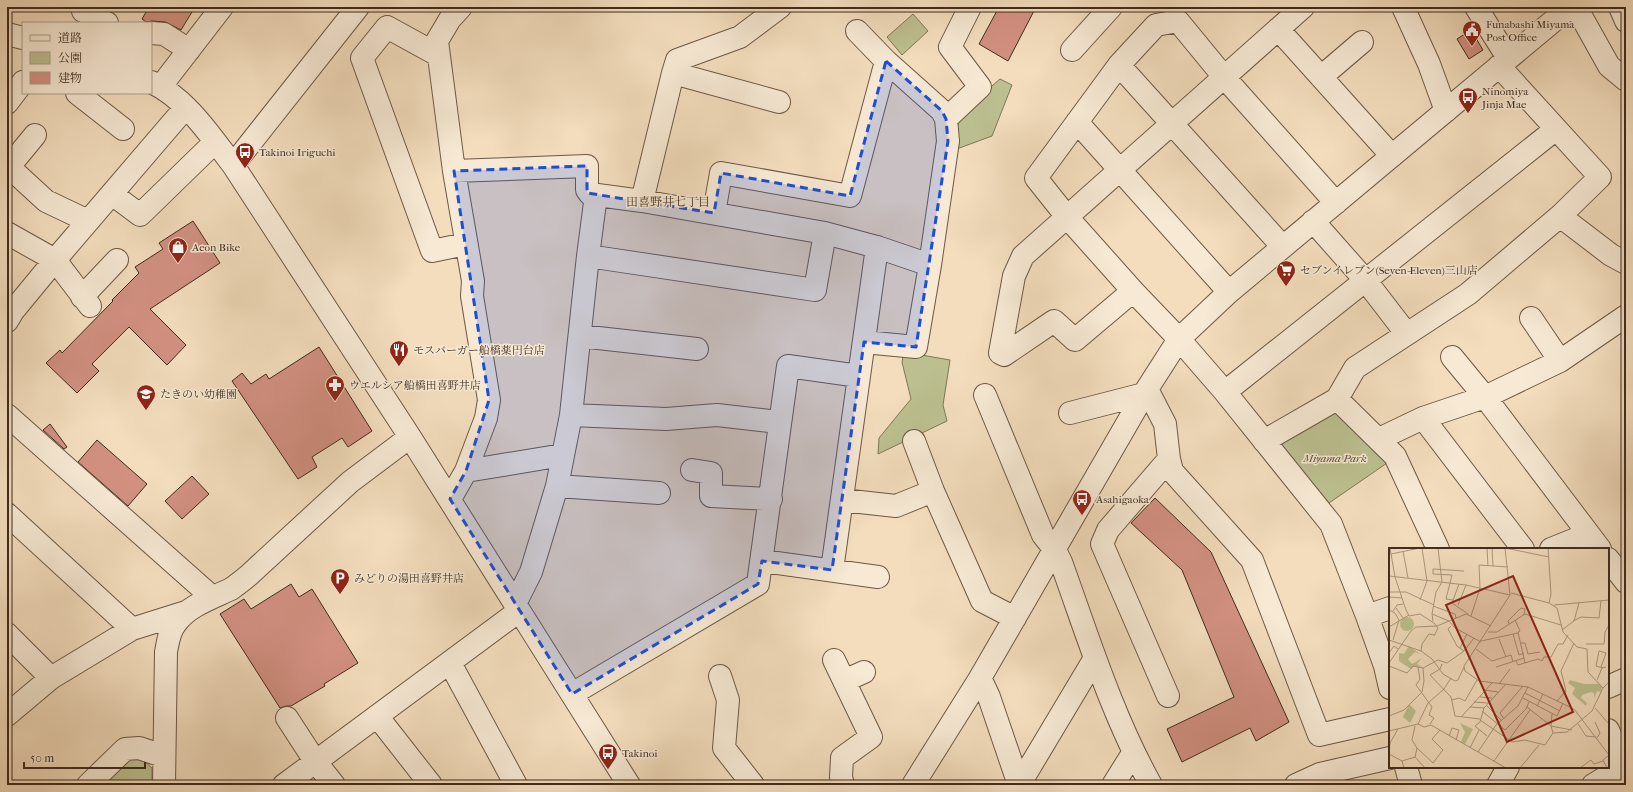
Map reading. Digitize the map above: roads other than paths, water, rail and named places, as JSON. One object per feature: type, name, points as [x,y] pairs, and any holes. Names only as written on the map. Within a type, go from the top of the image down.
[{"type":"street","points":[[222,7],[189,50],[156,84],[186,107],[233,165],[450,499],[628,785]]},
{"type":"street","points":[[233,165],[358,7]]},
{"type":"street","points":[[450,499],[466,471],[486,418],[489,400],[472,296],[473,281],[454,171],[437,41],[450,19],[461,7]]},
{"type":"street","points":[[946,119],[980,87],[950,47],[970,7]]},
{"type":"street","points":[[1072,50],[1112,7]]},
{"type":"street","points":[[1133,291],[1076,340],[1054,321],[1004,355],[1000,353],[1014,276],[1023,256],[1303,7]]},
{"type":"street","points":[[1403,7],[1429,64],[1446,111]]},
{"type":"street","points":[[1264,441],[1337,399],[1355,368],[1406,333],[1468,294],[1560,216],[1600,177],[1556,129],[1504,62],[1476,7]]},
{"type":"street","points":[[913,785],[980,678],[1055,550],[1145,391],[1179,339],[1230,292],[1570,7]]},
{"type":"street","points":[[1576,7],[1609,66],[1626,80]]},
{"type":"street","points":[[1620,7],[1626,21]]},
{"type":"street","points":[[83,11],[105,22]]},
{"type":"street","points":[[642,201],[677,60],[740,37],[765,11]]},
{"type":"street","points":[[1336,203],[1224,77],[1178,21],[1156,25],[1120,65],[1036,178],[1067,217],[1133,291],[1179,339],[1225,392],[1331,524],[1367,616],[1385,666],[1389,684]]},
{"type":"street","points":[[438,55],[387,26],[362,58],[432,251],[466,244]]},
{"type":"street","points":[[1278,29],[1392,156]]},
{"type":"street","points":[[857,31],[886,61],[942,111],[946,119],[948,141],[930,265],[916,347],[864,342]]},
{"type":"street","points":[[152,32],[164,34],[189,50]]},
{"type":"street","points":[[7,34],[22,38]]},
{"type":"street","points":[[1322,77],[1362,42]]},
{"type":"street","points":[[714,213],[721,173],[850,196],[886,61]]},
{"type":"street","points":[[1120,65],[1283,247]]},
{"type":"street","points":[[673,73],[779,102]]},
{"type":"street","points":[[7,103],[22,83]]},
{"type":"street","points":[[89,97],[123,129]]},
{"type":"street","points":[[9,314],[186,107]]},
{"type":"street","points":[[1077,122],[1230,292]]},
{"type":"street","points":[[1225,392],[1556,129]]},
{"type":"street","points":[[35,135],[8,168],[46,201],[88,221]]},
{"type":"street","points":[[112,194],[140,215],[215,142]]},
{"type":"street","points":[[454,171],[587,166],[586,190],[590,194],[642,201],[825,233],[876,247],[930,265]]},
{"type":"street","points":[[284,785],[450,662],[517,608],[531,572],[557,486],[571,415],[596,195]]},
{"type":"street","points":[[1560,216],[1611,255],[1626,263]]},
{"type":"street","points":[[1314,222],[1366,281],[1406,333]]},
{"type":"street","points":[[7,233],[55,260],[86,302],[117,260]]},
{"type":"street","points":[[588,256],[815,290],[825,233]]},
{"type":"street","points":[[832,570],[876,247]]},
{"type":"street","points":[[1531,318],[1560,361]]},
{"type":"street","points":[[1379,439],[1424,418],[1485,397],[1560,361],[1623,323]]},
{"type":"street","points":[[580,336],[697,349]]},
{"type":"street","points":[[1452,357],[1485,397],[1594,542],[1557,548]]},
{"type":"street","points":[[572,694],[758,584],[771,499],[779,422],[788,366],[859,376]]},
{"type":"street","points":[[1070,413],[1145,391]]},
{"type":"street","points":[[1145,391],[1165,424],[1172,471],[1252,560],[1319,735],[1389,719]]},
{"type":"street","points":[[985,395],[1043,535],[1055,550],[1061,562],[1095,658],[1133,753],[1151,785]]},
{"type":"street","points":[[1337,399],[1395,456],[1438,548]]},
{"type":"street","points":[[7,415],[212,597]]},
{"type":"street","points":[[571,415],[666,419],[717,415],[779,422]]},
{"type":"street","points":[[1424,418],[1521,548]]},
{"type":"street","points":[[7,715],[51,678],[132,629],[186,612],[212,597],[232,588],[248,576],[350,482],[410,437]]},
{"type":"street","points":[[914,441],[933,492],[982,601],[1015,618]]},
{"type":"street","points":[[466,471],[563,455]]},
{"type":"street","points":[[1168,696],[1102,544],[1108,530],[1169,459]]},
{"type":"street","points":[[692,470],[711,473],[711,496],[771,499]]},
{"type":"street","points":[[557,486],[659,493]]},
{"type":"street","points":[[842,500],[896,506],[933,492]]},
{"type":"street","points":[[7,514],[132,629]]},
{"type":"street","points":[[1609,560],[1626,582]]},
{"type":"street","points":[[762,561],[878,577]]},
{"type":"street","points":[[1367,616],[1389,608]]},
{"type":"street","points":[[164,785],[163,756],[166,652],[169,636],[175,623],[186,612]]},
{"type":"street","points":[[7,634],[51,678]]},
{"type":"street","points":[[1019,785],[1095,658]]},
{"type":"street","points":[[834,660],[871,737],[842,758],[841,777],[843,785]]},
{"type":"street","points":[[450,662],[516,785]]},
{"type":"street","points":[[844,680],[864,672]]},
{"type":"street","points":[[720,676],[728,700],[724,748],[752,785]]},
{"type":"street","points":[[980,678],[989,697],[1019,785]]},
{"type":"street","points":[[1609,687],[1626,679]]},
{"type":"street","points":[[377,716],[432,785]]},
{"type":"street","points":[[287,718],[315,761],[334,785]]},
{"type":"street","points":[[1592,785],[1625,767],[1609,732]]},
{"type":"street","points":[[88,785],[125,750],[139,748],[163,756]]},
{"type":"street","points":[[1113,785],[1133,753]]},
{"type":"street","points":[[1296,785],[1320,774],[1389,758]]},
{"type":"street","points":[[1406,768],[1411,785]]},
{"type":"street","points":[[1498,785],[1507,768]]},
{"type":"place","name":"Funabashi Miyama Post Office","points":[[1472,47]]},
{"type":"place","name":"Ninomiya Jinja Mae","points":[[1468,114]]},
{"type":"place","name":"Takinoi Iriguchi","points":[[245,169]]},
{"type":"place","name":"Aeon Bike","points":[[178,264]]},
{"type":"place","name":"セブンイレブン(Seven-Eleven)三山店","points":[[1286,287]]},
{"type":"place","name":"モスバーガー船橋薬円台店","points":[[399,367]]},
{"type":"place","name":"ウエルシア船橋田喜野井店","points":[[335,402]]},
{"type":"place","name":"たきのい幼稚園","points":[[146,411]]},
{"type":"place","name":"Asahigaoka","points":[[1082,516]]},
{"type":"place","name":"みどりの湯田喜野井店","points":[[340,595]]},
{"type":"place","name":"Takinoi","points":[[608,770]]},
{"type":"district","name":"田喜野井七丁目","points":[[668,202]]},
{"type":"park label","name":"Miyama Park","points":[[1335,458]]}]
